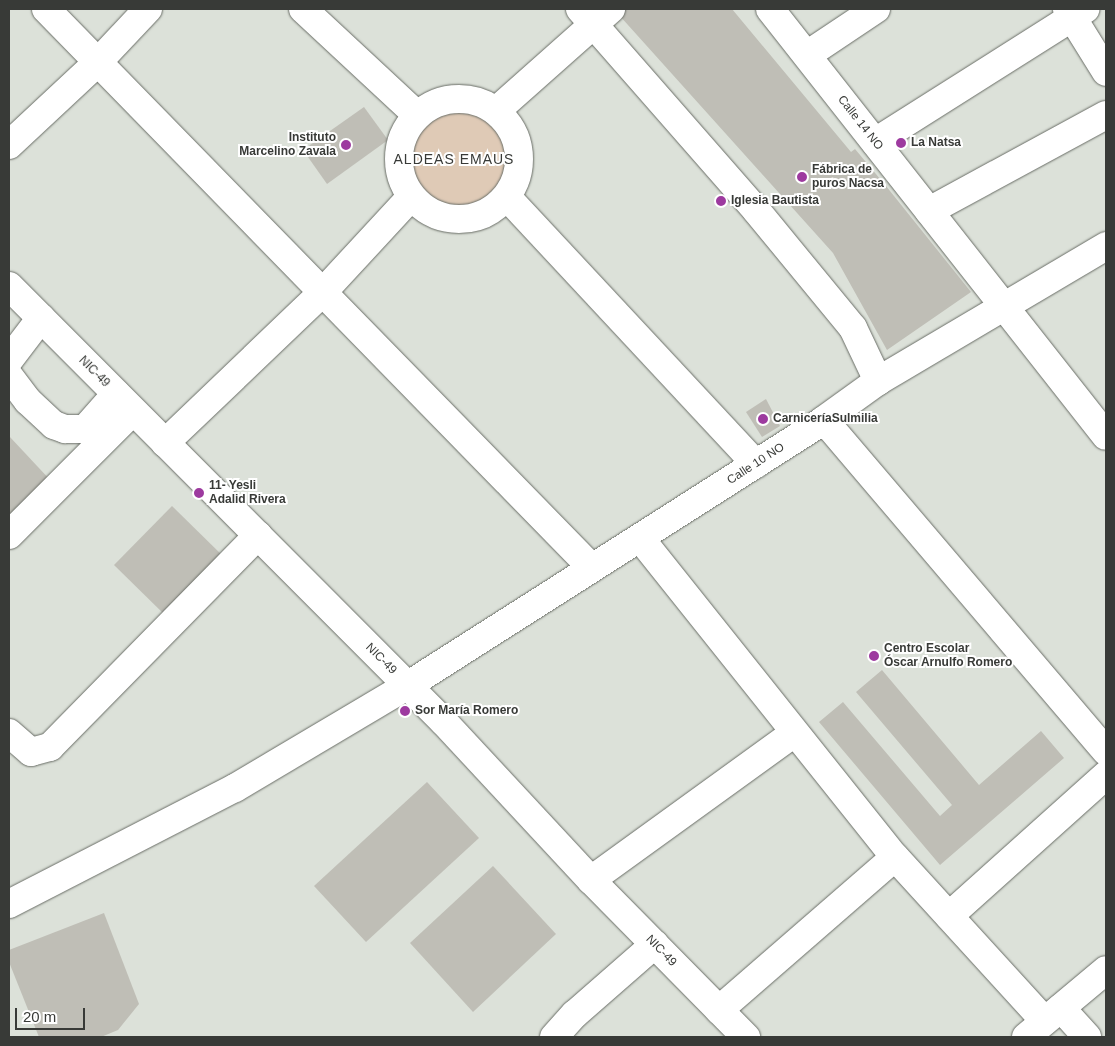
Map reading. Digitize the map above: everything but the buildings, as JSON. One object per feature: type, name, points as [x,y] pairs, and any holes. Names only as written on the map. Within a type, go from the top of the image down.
[{"type":"street","points":[[46,9],[591,567]]},
{"type":"street","points":[[9,145],[98,62],[148,9]]},
{"type":"street","points":[[303,9],[417,115]]},
{"type":"street","name":"Calle 14 NO","points":[[770,9],[929,211],[1007,306],[1106,436]]},
{"type":"street","points":[[807,55],[876,9]]},
{"type":"street","points":[[875,142],[1075,11],[1106,72]]},
{"type":"street","points":[[496,111],[595,14],[854,328],[878,381]]},
{"type":"street","points":[[464,99],[496,111],[512,129],[519,152],[517,176],[507,197],[486,214],[459,221],[432,214],[411,197],[402,181],[400,146],[406,129],[417,115],[431,105],[464,99]]},
{"type":"street","points":[[929,211],[1106,115]]},
{"type":"street","points":[[165,443],[323,292],[411,197]]},
{"type":"street","points":[[507,197],[756,464]]},
{"type":"street","name":"Calle 10 NO","points":[[9,904],[234,788],[408,686],[591,567],[640,538],[824,420],[878,381],[1106,246]]},
{"type":"street","name":"NIC-49","points":[[9,286],[408,686],[591,880],[746,1037]]},
{"type":"street","points":[[9,360],[41,318]]},
{"type":"street","points":[[9,376],[28,401],[54,425],[65,430],[85,428],[124,402]]},
{"type":"street","points":[[9,535],[124,402]]},
{"type":"street","points":[[824,420],[1106,751]]},
{"type":"street","points":[[9,733],[31,752],[50,747],[258,535]]},
{"type":"street","points":[[640,538],[895,857],[1044,1022],[1087,1037]]},
{"type":"street","points":[[591,880],[794,733]]},
{"type":"street","points":[[949,916],[1106,775]]},
{"type":"street","points":[[719,1010],[895,857]]},
{"type":"street","points":[[554,1037],[575,1014],[655,944]]},
{"type":"street","points":[[1044,1022],[1106,970]]},
{"type":"shaded area","points":[[459,111],[477,115],[493,125],[503,141],[507,159],[503,177],[493,193],[477,203],[459,207],[441,203],[425,193],[415,177],[411,159],[415,141],[425,125],[441,115]]},
{"type":"place","name":"La Natsa","points":[[901,143]]},
{"type":"place","name":"Instituto Marcelino Zavala","points":[[346,145]]},
{"type":"place","name":"Fábrica de puros Nacsa","points":[[802,177]]},
{"type":"place","name":"Iglesia Bautista","points":[[721,201]]},
{"type":"place","name":"CarniceríaSulmilia","points":[[763,419]]},
{"type":"place","name":"11- Yesli Adalid Rivera","points":[[199,493]]},
{"type":"place","name":"Centro Escolar Óscar Arnulfo Romero","points":[[874,656]]},
{"type":"place","name":"Sor María Romero","points":[[405,711]]},
{"type":"district","name":"ALDEAS EMAUS","points":[[454,159]]}]
